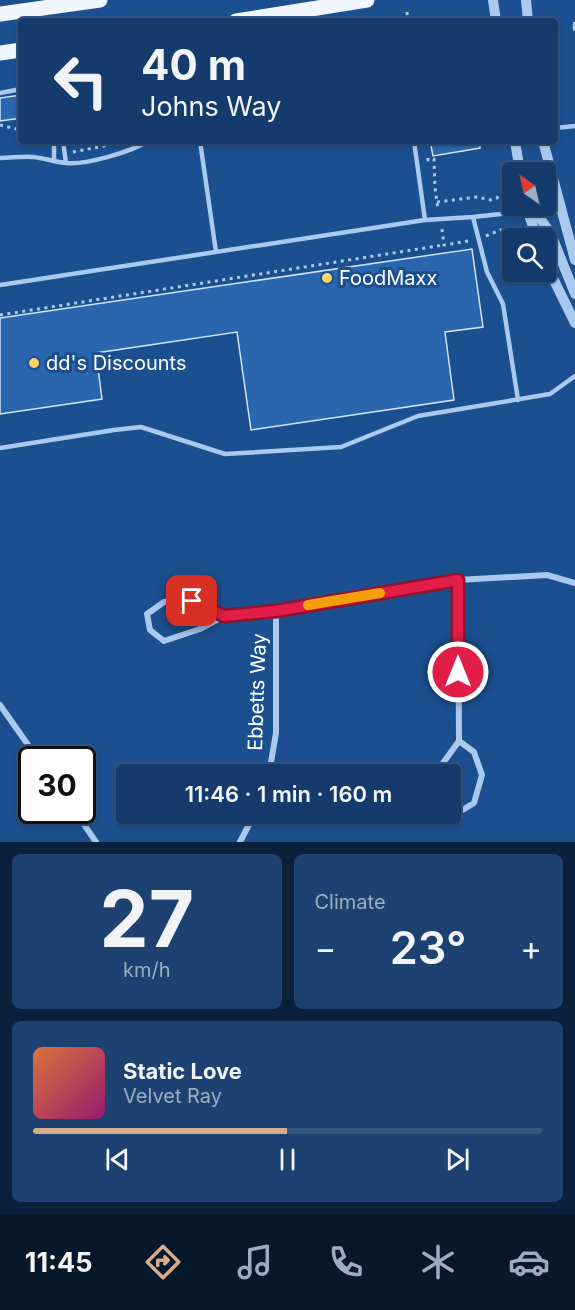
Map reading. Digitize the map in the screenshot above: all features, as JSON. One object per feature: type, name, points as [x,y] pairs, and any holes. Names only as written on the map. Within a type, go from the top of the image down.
[{"type":"main road","points":[[0,14],[100,0]]},
{"type":"main road","points":[[255,18],[367,0]]},
{"type":"main road","points":[[0,53],[18,50]]},
{"type":"street","points":[[493,0],[496,18]]},
{"type":"street","points":[[526,0],[528,18]]},
{"type":"street","points":[[515,144],[518,162]]},
{"type":"street","points":[[544,144],[575,260]]},
{"type":"street","points":[[537,216],[551,234],[575,294]]},
{"type":"street","points":[[555,282],[575,323]]},
{"type":"street","points":[[224,616],[192,601],[164,602],[147,614],[150,630],[164,641],[200,629],[224,616],[276,611],[458,580],[547,575],[575,583]]},
{"type":"street","points":[[442,764],[459,741],[458,580]]},
{"type":"street","name":"Ebbetts Way","points":[[271,764],[276,733],[276,611]]},
{"type":"street","points":[[0,705],[29,746]]},
{"type":"street","points":[[459,741],[474,752],[482,775],[474,803],[461,811]]},
{"type":"street","points":[[84,824],[96,842]]},
{"type":"street","points":[[240,842],[249,824]]},
{"type":"lane","points":[[0,93],[18,90]]},
{"type":"lane","points":[[558,128],[575,126]]},
{"type":"lane","points":[[54,144],[54,161]]},
{"type":"lane","points":[[63,144],[66,164]]},
{"type":"lane","points":[[0,158],[32,157],[76,164],[115,155],[144,144]]},
{"type":"lane","points":[[200,144],[216,252]]},
{"type":"lane","points":[[414,144],[425,220]]},
{"type":"lane","points":[[0,285],[425,220],[473,217],[502,212]]},
{"type":"lane","points":[[473,217],[487,272],[503,304],[518,400]]},
{"type":"lane","points":[[0,448],[141,427],[225,454],[341,447],[418,416],[550,394],[575,376]]},
{"type":"path","points":[[406,12],[407,18]]},
{"type":"path","points":[[0,125],[18,129]]},
{"type":"path","points":[[46,144],[55,147]]},
{"type":"path","points":[[64,150],[70,152],[86,150],[107,144]]},
{"type":"path","points":[[437,202],[477,197],[490,200],[497,198],[500,194]]},
{"type":"path","points":[[0,315],[444,245]]},
{"type":"building","points":[[18,95],[18,118],[0,121],[0,98]]},
{"type":"building","points":[[431,144],[480,144],[480,148],[433,156]]},
{"type":"building","points":[[472,249],[483,327],[445,332],[454,400],[251,430],[237,332],[96,353],[102,399],[0,414],[0,318]]},
{"type":"slow traffic","points":[[308,605],[380,593]]},
{"type":"place","name":"FoodMaxx","points":[[327,278]]},
{"type":"place","name":"dd's Discounts","points":[[34,363]]},
{"type":"route","points":[[192,601],[224,616],[276,611],[458,580],[458,672]]}]
